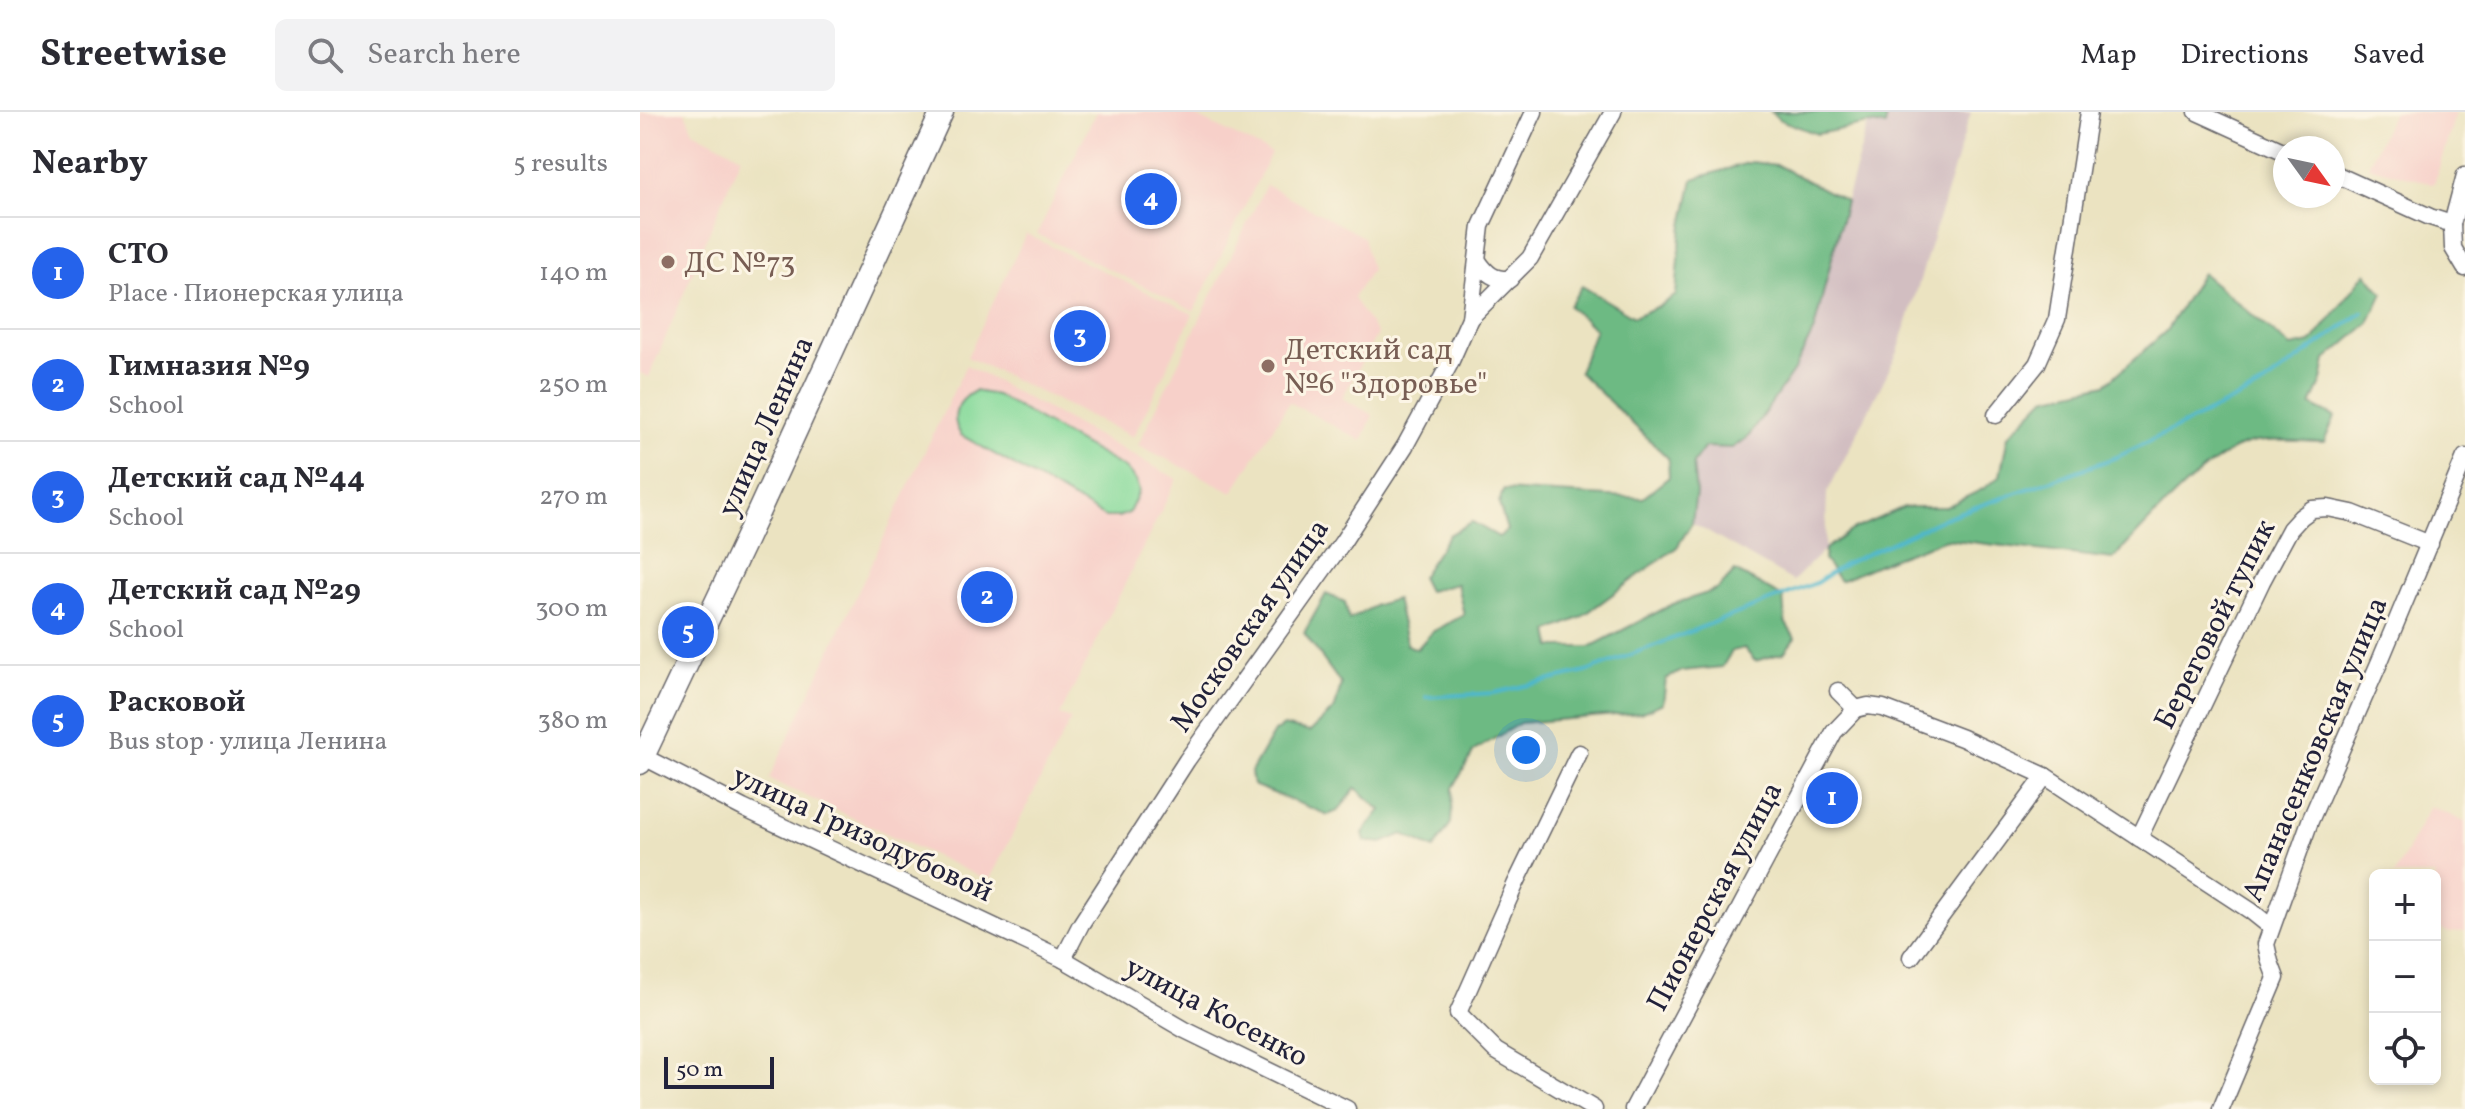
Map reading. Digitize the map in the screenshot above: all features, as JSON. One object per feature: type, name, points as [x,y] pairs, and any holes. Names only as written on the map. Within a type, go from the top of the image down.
[{"type":"main road","name":"улица Ленина","points":[[641,759],[746,539],[942,112]]},
{"type":"street","name":"Московская улица","points":[[1063,959],[1081,924],[1187,760],[1342,543],[1405,446],[1449,365],[1470,318],[1481,226],[1534,112]]},
{"type":"street","name":"Московская улица","points":[[1470,318],[1530,258],[1613,112]]},
{"type":"street","points":[[1996,415],[2037,364],[2057,319],[2089,112]]},
{"type":"street","points":[[2197,112],[2273,147]]},
{"type":"street","points":[[2465,175],[2452,224],[2453,248],[2465,268]]},
{"type":"street","points":[[2345,178],[2452,224]]},
{"type":"street","points":[[1478,261],[1487,273],[1498,280],[1510,279]]},
{"type":"street","name":"Апанасенковская улица","points":[[2221,1109],[2276,978],[2266,944],[2310,821],[2465,457]]},
{"type":"street","name":"Береговой тупик","points":[[2139,838],[2290,529],[2312,509],[2328,508],[2352,513],[2430,544]]},
{"type":"street","points":[[1838,691],[1853,711],[1868,706],[1883,708],[1962,738],[2045,776],[2271,927]]},
{"type":"street","name":"Пионерская улица","points":[[1633,1109],[1824,749],[1853,711]]},
{"type":"street","points":[[1579,753],[1458,1013],[1496,1051],[1594,1109]]},
{"type":"street","name":"улица Гризодубовой","points":[[641,759],[1063,959]]},
{"type":"street","points":[[1911,957],[2045,776]]},
{"type":"street","name":"улица Косенко","points":[[1063,959],[1179,1027],[1347,1109]]},
{"type":"shaded area","name":"ДС №73","points":[[640,112],[685,112],[693,131],[741,156],[649,377],[640,373]]},
{"type":"shaded area","points":[[1096,112],[1187,112],[1271,153],[1194,311],[1037,234]]},
{"type":"shaded area","points":[[1888,112],[1971,112],[1898,352],[1827,493],[1825,549],[1793,581],[1692,523],[1696,493],[1693,463],[1705,447],[1732,448],[1794,370],[1814,330],[1868,124],[1884,126]]},
{"type":"shaded area","points":[[2393,112],[2456,112],[2434,184],[2368,166]]},
{"type":"shaded area","name":"Детский сад №6 \"Здоровье\"","points":[[1266,185],[1363,237],[1371,270],[1353,298],[1377,334],[1342,398],[1373,415],[1362,441],[1289,402],[1233,492],[1138,445]]},
{"type":"shaded area","points":[[1026,234],[1193,314],[1133,437],[967,357]]},
{"type":"shaded area","points":[[966,365],[1177,479],[1060,715],[1071,719],[989,881],[769,779]]},
{"type":"shaded area","points":[[2430,806],[2465,822],[2465,931],[2450,933],[2441,929],[2441,869],[2397,869]]},
{"type":"green space","points":[[1771,112],[1888,112],[1885,126],[1868,124],[1817,134],[1780,120]]},
{"type":"green space","points":[[1751,162],[1777,165],[1846,201],[1814,330],[1794,370],[1748,437],[1732,448],[1705,447],[1693,463],[1696,493],[1692,523],[1677,547],[1580,618],[1549,631],[1552,647],[1590,647],[1673,604],[1717,590],[1735,571],[1783,597],[1785,622],[1795,638],[1784,653],[1755,661],[1744,648],[1732,651],[1722,667],[1682,671],[1666,679],[1663,703],[1640,713],[1520,723],[1474,751],[1453,788],[1451,823],[1434,849],[1403,834],[1382,843],[1365,841],[1363,833],[1381,810],[1356,788],[1338,811],[1328,815],[1253,785],[1251,772],[1274,732],[1283,726],[1310,732],[1335,708],[1341,684],[1304,633],[1326,594],[1345,602],[1349,620],[1376,605],[1396,599],[1407,645],[1417,649],[1432,632],[1464,615],[1457,584],[1428,591],[1421,577],[1449,535],[1472,522],[1499,537],[1507,530],[1499,504],[1503,490],[1643,498],[1669,477],[1668,458],[1579,372],[1595,329],[1569,306],[1582,286],[1634,317],[1676,295],[1681,235],[1693,179]]},
{"type":"green space","points":[[2202,273],[2291,347],[2311,343],[2366,273],[2383,293],[2369,323],[2326,360],[2322,381],[2311,405],[2335,417],[2324,442],[2272,440],[2238,447],[2199,473],[2113,559],[1946,539],[1840,581],[1824,560],[1825,549],[1852,530],[1904,507],[1946,507],[1983,489],[2000,476],[2008,436],[2045,398],[2106,384],[2166,331]]},
{"type":"green space","points":[[975,391],[996,395],[1126,469],[1136,481],[1139,491],[1129,513],[1105,517],[961,435],[955,416],[959,404]]},
{"type":"waterway","points":[[1426,697],[1494,693],[1586,672],[1816,583],[1845,564],[1945,518],[2117,457],[2260,387],[2363,312]]},
{"type":"place","name":"Детский сад №29","points":[[1151,199]]},
{"type":"place","name":"ДС №73","points":[[668,262]]},
{"type":"place","name":"Детский сад №44","points":[[1080,336]]},
{"type":"place","name":"Детский сад №6 \"Здоровье\"","points":[[1268,366]]},
{"type":"place","name":"Гимназия №9","points":[[987,597]]},
{"type":"place","name":"Расковой","points":[[688,632]]},
{"type":"place","name":"СТО","points":[[1832,798]]}]
